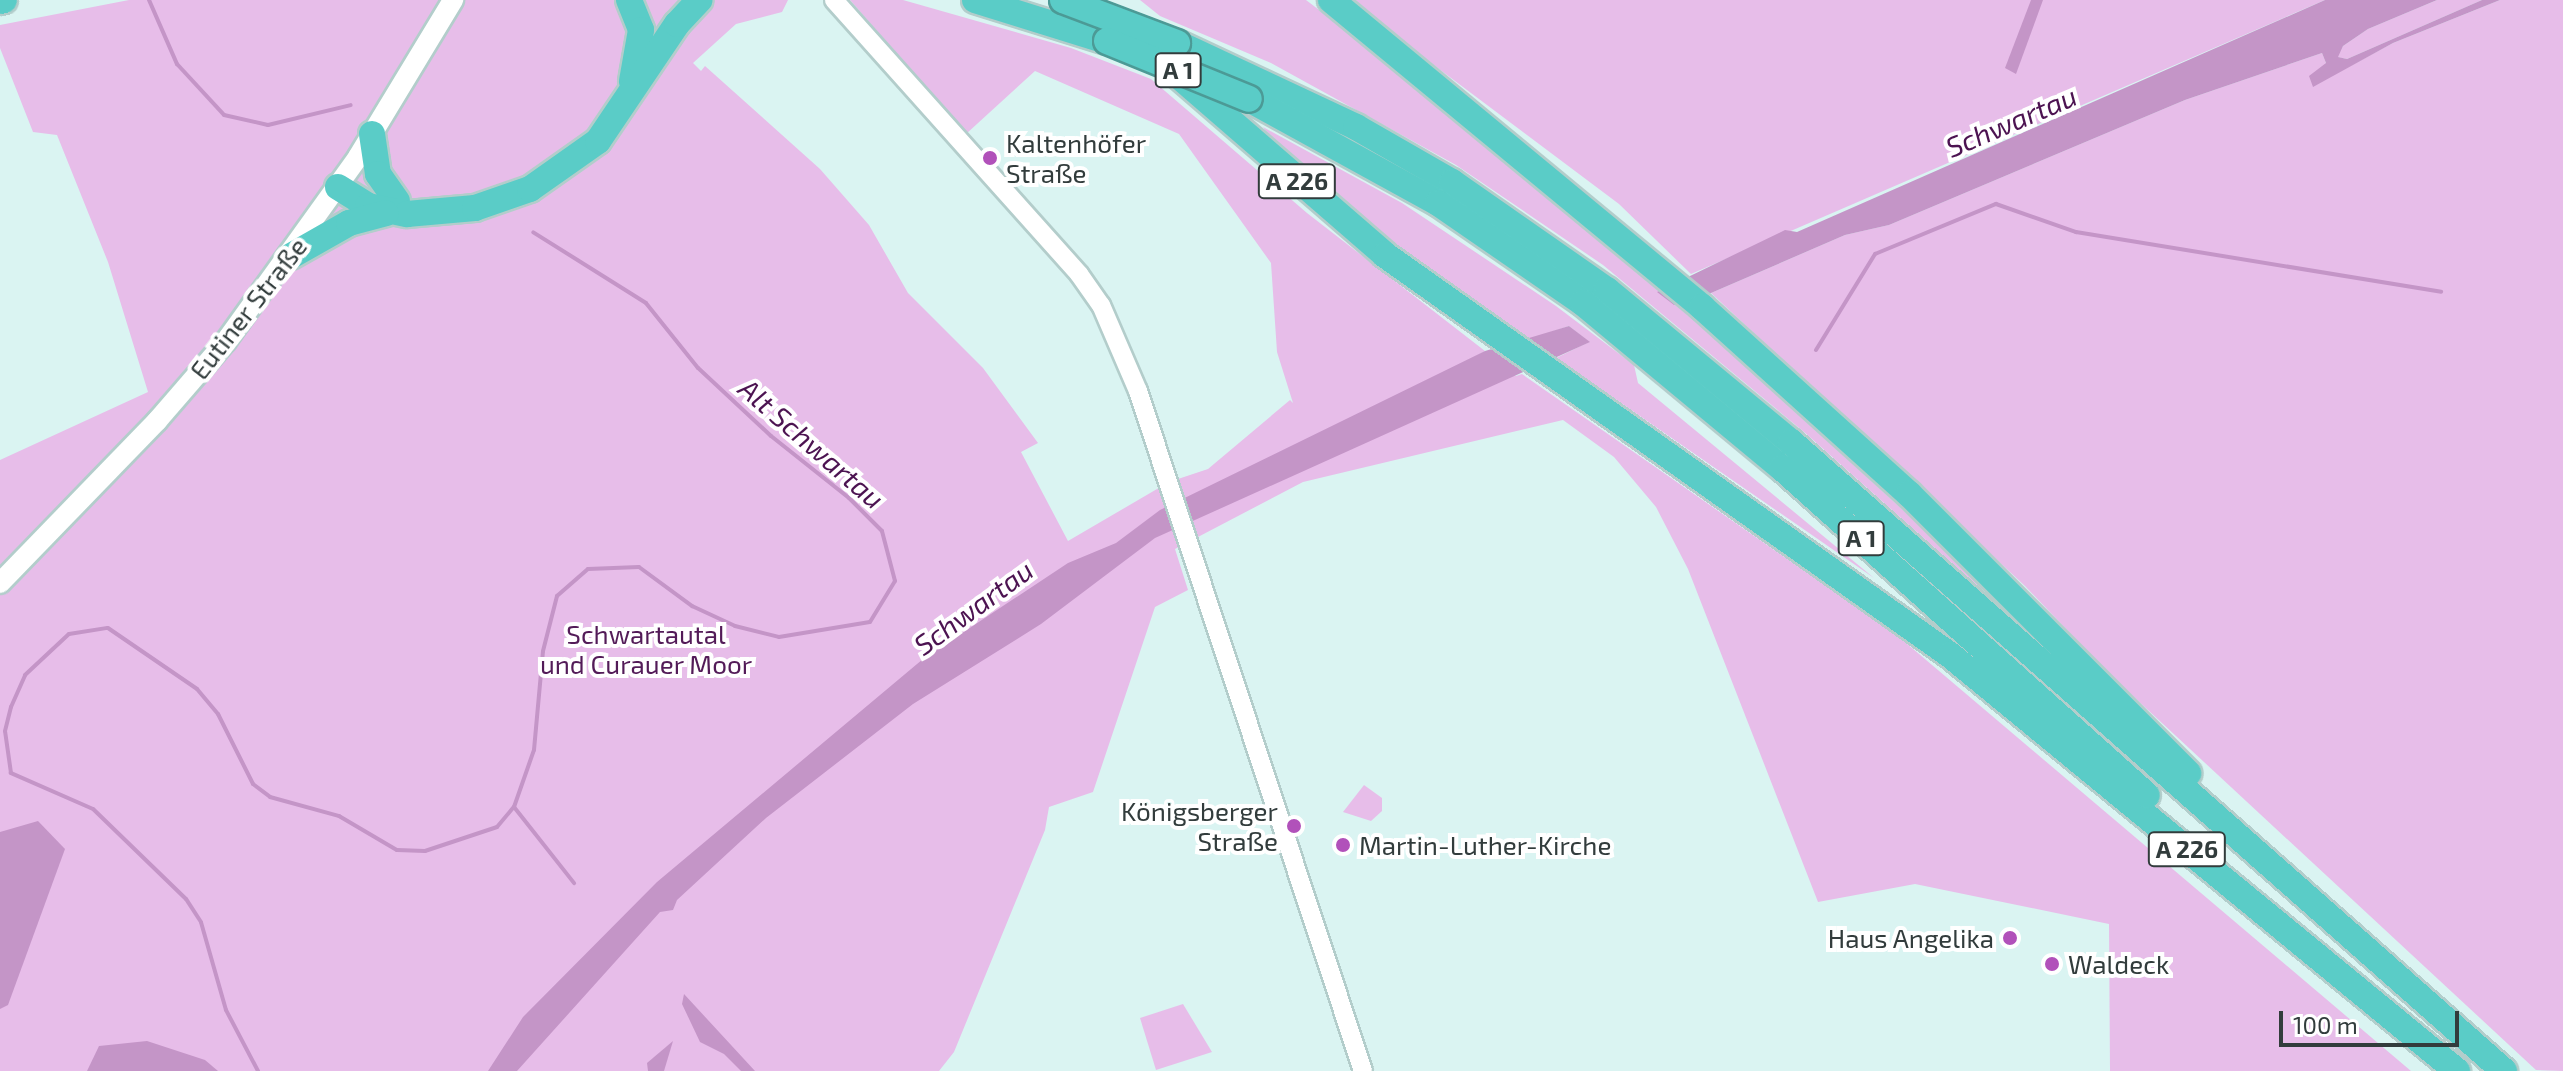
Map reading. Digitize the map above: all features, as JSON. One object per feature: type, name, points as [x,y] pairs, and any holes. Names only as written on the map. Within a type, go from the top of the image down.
[{"type":"highway","points":[[291,256],[349,223],[392,207],[431,207],[499,194],[569,157],[601,127],[633,79],[641,30],[629,0]]},
{"type":"highway","points":[[342,181],[392,207],[475,208],[530,189],[569,166],[619,117],[677,24],[699,0]]},
{"type":"highway","name":"A 1","points":[[975,0],[1107,41],[1249,99],[1438,203],[1630,340],[1782,468],[2457,1071]]},
{"type":"highway","name":"A 1","points":[[1063,0],[1177,43],[1370,135],[1452,182],[1607,290],[1791,442],[2504,1071]]},
{"type":"highway","name":"A 226","points":[[1108,0],[1150,50],[1251,143],[1385,255],[1504,342],[1747,507],[1950,655],[2424,1043]]},
{"type":"highway","name":"A 226","points":[[1331,0],[1667,276],[1909,494],[2312,903]]},
{"type":"highway","points":[[372,134],[378,174],[392,207]]},
{"type":"main road","name":"Eutiner Straße","points":[[0,583],[157,421],[291,256],[372,134],[453,0]]},
{"type":"street","points":[[834,0],[1059,251],[1101,305],[1138,391],[1363,1071]]},
{"type":"green space","name":"Schwartautal und Curauer Moor","points":[[129,0],[788,0],[782,12],[736,24],[693,63],[701,71],[705,66],[820,169],[869,225],[908,293],[983,368],[1038,443],[1021,452],[1068,541],[1169,482],[1208,469],[1290,400],[1293,403],[1277,352],[1271,263],[1179,134],[1035,71],[966,134],[850,0],[903,0],[1071,48],[1151,79],[1307,213],[1485,351],[1473,358],[1516,376],[1522,374],[1899,637],[2411,1071],[2110,1071],[2109,924],[1915,884],[1818,902],[1688,569],[1656,507],[1614,457],[1563,420],[1303,482],[1175,549],[1188,590],[1155,607],[1093,792],[1049,807],[1045,830],[954,1052],[939,1071],[0,1071],[0,460],[148,392],[108,262],[57,135],[33,132],[0,48],[0,25]]},
{"type":"green space","points":[[1140,0],[1306,0],[1478,131],[1662,289],[1658,292],[1678,304],[1984,584],[1982,590],[1804,432],[1603,265],[1456,165],[1271,63],[1160,16]]},
{"type":"green space","points":[[1347,0],[2325,0],[1691,274],[1619,204]]},
{"type":"green space","points":[[2437,0],[2482,0],[2347,59],[2337,57],[2343,46],[2368,29]]},
{"type":"green space","points":[[2500,0],[2563,0],[2563,1071],[2536,1070],[2107,672],[2025,586],[1711,293],[1845,235],[1889,225],[2185,100],[2322,53],[2326,63],[2313,86],[2393,43]]},
{"type":"green space","points":[[1263,127],[1402,203],[1556,306],[1634,365],[1638,383],[1874,578],[1556,358],[1589,342],[1569,326],[1527,340],[1388,247],[1292,171]]},
{"type":"green space","points":[[1364,785],[1382,798],[1382,811],[1371,821],[1343,812]]},
{"type":"green space","points":[[1183,1004],[1212,1052],[1156,1070],[1140,1018]]},
{"type":"shaded area","points":[[2031,0],[2043,0],[2016,74],[2005,68]]},
{"type":"shaded area","points":[[2325,0],[2437,0],[2368,29],[2343,46],[2338,57],[2347,59],[2482,0],[2500,0],[2393,43],[2313,87],[2309,76],[2326,63],[2322,53],[2185,100],[1889,225],[1845,235],[1711,293],[1674,305],[1657,292],[1785,230],[1797,232]]},
{"type":"shaded area","points":[[1569,326],[1590,342],[1155,538],[1041,624],[913,704],[766,818],[677,900],[673,910],[660,912],[517,1071],[488,1071],[523,1017],[657,882],[923,659],[1068,563],[1116,543],[1160,510],[1485,351]]},
{"type":"shaded area","points":[[38,821],[65,849],[8,1005],[0,1009],[0,832]]},
{"type":"shaded area","points":[[684,994],[755,1071],[741,1071],[724,1054],[700,1042],[682,1004]]},
{"type":"shaded area","points":[[147,1041],[205,1060],[218,1071],[87,1071],[99,1046]]},
{"type":"shaded area","points":[[673,1041],[664,1071],[648,1071],[647,1063]]},
{"type":"waterway","name":"Alt Schwartau","points":[[149,0],[177,64],[224,115],[268,125],[351,105]]},
{"type":"waterway","points":[[1816,350],[1875,254],[1996,204],[2076,232],[2441,292]]},
{"type":"waterway","name":"Alt Schwartau","points":[[258,1071],[226,1010],[201,922],[186,899],[93,809],[11,773],[5,731],[11,707],[25,675],[69,634],[108,628],[197,689],[218,714],[253,784],[270,797],[339,816],[397,850],[425,851],[497,827],[514,807],[534,750],[543,651],[557,596],[588,569],[639,567],[692,606],[735,626],[779,637],[870,622],[895,581],[882,531],[849,498],[771,436],[698,368],[646,303],[533,232]]},
{"type":"waterway","points":[[514,807],[574,883]]},
{"type":"place","name":"Kaltenhöfer Straße","points":[[990,158]]},
{"type":"place","name":"Königsberger Straße","points":[[1294,826]]},
{"type":"place","name":"Martin-Luther-Kirche","points":[[1343,845]]},
{"type":"place","name":"Haus Angelika","points":[[2010,938]]},
{"type":"place","name":"Waldeck","points":[[2052,964]]},
{"type":"water label","name":"Schwartau","points":[[2011,121]]},
{"type":"water label","name":"Schwartau","points":[[973,607]]}]
